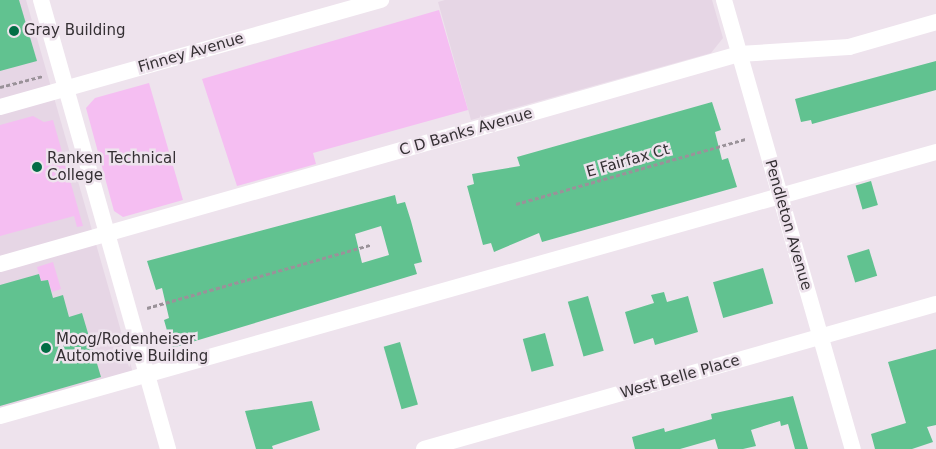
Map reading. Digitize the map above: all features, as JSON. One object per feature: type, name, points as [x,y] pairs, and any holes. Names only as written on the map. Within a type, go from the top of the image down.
[{"type":"street","points":[[40,0],[168,449]]},
{"type":"street","name":"Finney Avenue","points":[[0,107],[381,0]]},
{"type":"street","name":"Pendleton Avenue","points":[[724,0],[853,449]]},
{"type":"street","name":"C D Banks Avenue","points":[[0,264],[739,54],[849,47],[936,22]]},
{"type":"street","points":[[0,416],[936,152]]},
{"type":"street","name":"West Belle Place","points":[[424,449],[936,304]]},
{"type":"path","points":[[0,88],[43,76]]},
{"type":"path","name":"E Fairfax Ct","points":[[516,204],[746,139]]},
{"type":"path","points":[[147,308],[370,245]]},
{"type":"shaded area","name":"Ranken Technical College","points":[[0,0],[26,0],[133,373],[0,410]]},
{"type":"shaded area","points":[[445,0],[712,0],[723,38],[711,53],[471,120],[438,2]]},
{"type":"shaded area","points":[[439,10],[468,110],[313,153],[316,164],[237,186],[202,79]]},
{"type":"shaded area","points":[[149,83],[183,200],[123,217],[114,211],[86,108],[95,98]]},
{"type":"shaded area","points":[[33,116],[44,122],[53,120],[83,226],[77,227],[74,216],[0,236],[0,125]]},
{"type":"shaded area","points":[[53,262],[61,289],[52,292],[48,280],[41,281],[37,267]]},
{"type":"building","name":"Gray Building","points":[[0,0],[19,0],[37,61],[0,71]]},
{"type":"building","points":[[936,61],[936,90],[812,124],[811,120],[801,122],[795,99]]},
{"type":"building","points":[[712,102],[721,130],[715,132],[722,160],[728,158],[737,187],[542,242],[539,233],[494,252],[491,243],[483,245],[467,186],[474,184],[472,174],[520,166],[517,157]]},
{"type":"building","points":[[871,181],[878,205],[863,209],[856,185]]},
{"type":"building","points":[[395,195],[397,204],[405,202],[422,262],[414,264],[417,274],[172,348],[164,320],[169,318],[162,288],[156,290],[147,261]],"holes":[[[381,226],[389,255],[362,263],[355,234]]]},
{"type":"building","points":[[869,249],[877,276],[855,283],[847,256]]},
{"type":"building","points":[[763,268],[773,304],[723,318],[713,282]]},
{"type":"building","name":"Moog/Rodenheiser Automotive Building","points":[[39,274],[41,281],[48,280],[53,298],[63,295],[69,317],[82,313],[101,377],[0,406],[0,285]]},
{"type":"building","points":[[664,292],[667,302],[688,296],[698,332],[655,345],[653,338],[634,344],[625,312],[654,303],[651,295]]},
{"type":"building","points":[[588,296],[604,351],[584,357],[568,302]]},
{"type":"building","points":[[545,333],[554,366],[532,372],[523,339]]},
{"type":"building","points":[[400,342],[418,404],[402,409],[384,347]]},
{"type":"building","points":[[936,349],[936,425],[927,427],[933,442],[912,449],[875,449],[871,434],[906,423],[888,362]]},
{"type":"building","points":[[793,396],[808,449],[795,449],[788,424],[781,426],[780,421],[751,430],[756,446],[743,449],[718,449],[715,439],[680,449],[635,449],[632,437],[664,428],[665,432],[712,419],[711,414]]},
{"type":"building","points":[[312,401],[320,430],[272,446],[273,449],[256,449],[245,411]]},
{"type":"place","name":"Gray Building","points":[[14,31]]},
{"type":"place","name":"Ranken Technical College","points":[[37,167]]},
{"type":"place","name":"Moog/Rodenheiser Automotive Building","points":[[46,348]]}]
